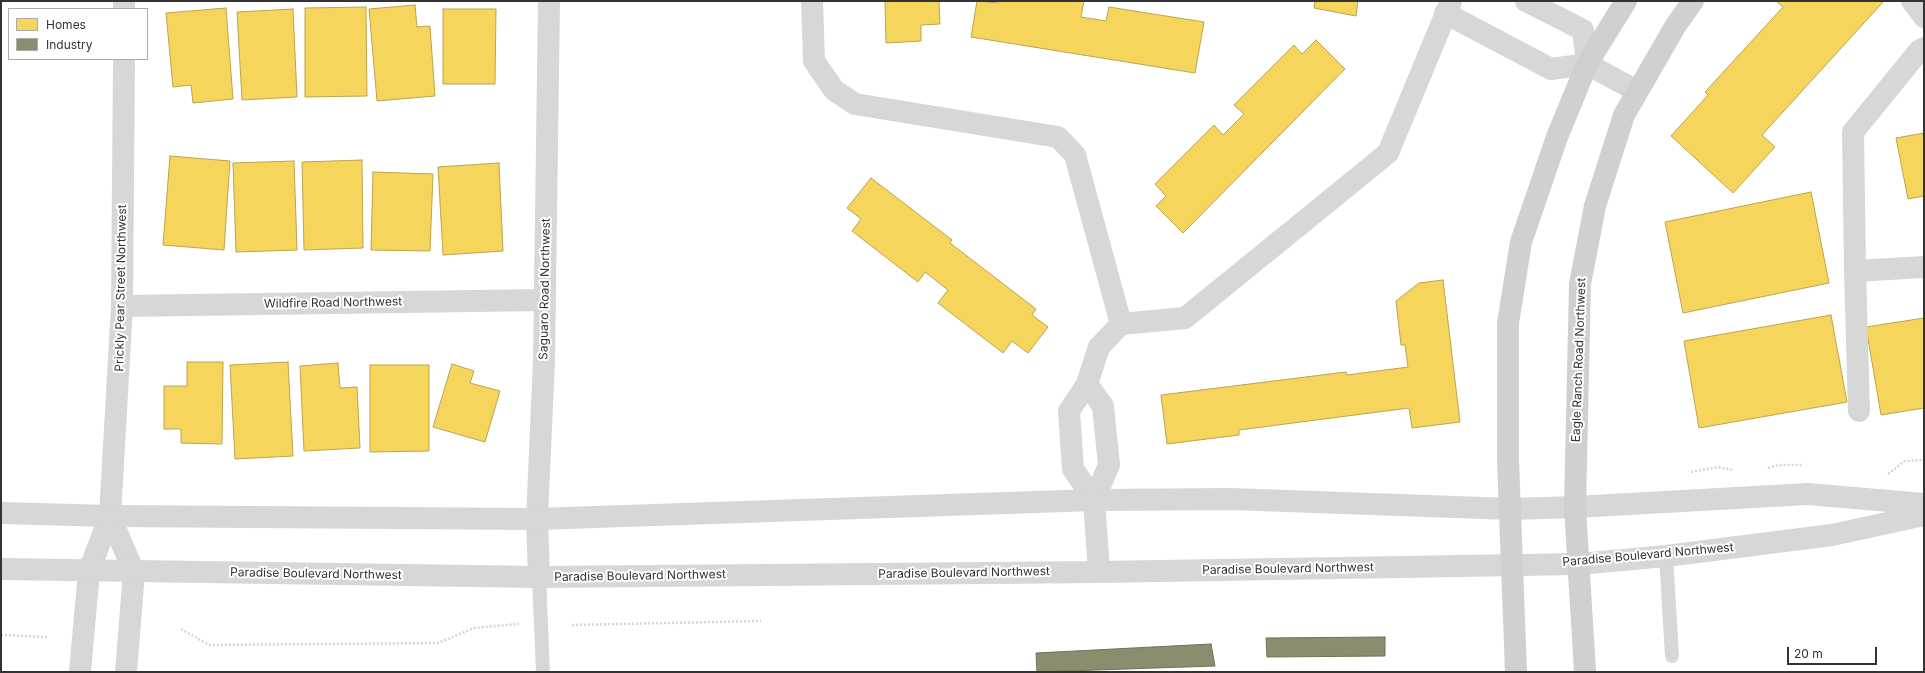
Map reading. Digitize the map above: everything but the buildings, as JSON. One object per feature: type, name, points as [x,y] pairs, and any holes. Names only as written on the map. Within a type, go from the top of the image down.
[{"type":"main road","points":[[1516,672],[1508,460],[1508,323],[1520,250],[1556,137],[1587,64],[1626,1]]},
{"type":"main road","name":"Eagle Ranch Road Northwest","points":[[1586,672],[1575,506],[1580,284],[1595,206],[1624,115],[1676,25],[1693,1]]},
{"type":"street","name":"Saguaro Road Northwest","points":[[539,577],[537,520],[544,360],[549,1]]},
{"type":"street","points":[[812,1],[814,61],[834,90],[855,104],[1058,136],[1075,155],[1121,324]]},
{"type":"street","points":[[1526,1],[1584,30],[1587,64]]},
{"type":"street","points":[[1912,1],[1924,17]]},
{"type":"street","points":[[1094,500],[1074,469],[1069,411],[1087,384],[1099,348],[1121,324],[1185,318],[1388,153],[1448,7],[1551,69],[1587,64],[1637,91]]},
{"type":"street","points":[[1859,411],[1853,132],[1919,51],[1924,48]]},
{"type":"street","name":"Prickly Pear Street Northwest","points":[[110,516],[122,306],[124,60]]},
{"type":"street","points":[[1855,271],[1924,267]]},
{"type":"street","name":"Wildfire Road Northwest","points":[[122,306],[544,300]]},
{"type":"street","points":[[1087,384],[1103,406],[1110,465],[1094,500],[1099,572]]},
{"type":"street","points":[[1,513],[110,516],[537,520],[1094,500],[1231,499],[1511,508],[1808,494],[1924,504]]},
{"type":"street","name":"Paradise Boulevard Northwest","points":[[1,569],[539,577],[1099,572],[1579,564],[1666,556],[1832,535],[1924,515]]},
{"type":"street","points":[[80,672],[88,571],[110,516]]},
{"type":"street","points":[[110,516],[134,572],[126,672]]},
{"type":"lane","points":[[1666,556],[1672,656]]},
{"type":"lane","points":[[539,577],[543,672]]},
{"type":"path","points":[[572,625],[761,621]]},
{"type":"path","points":[[181,629],[209,645],[438,643],[474,628],[524,624]]},
{"type":"path","points":[[1,635],[47,637]]}]
